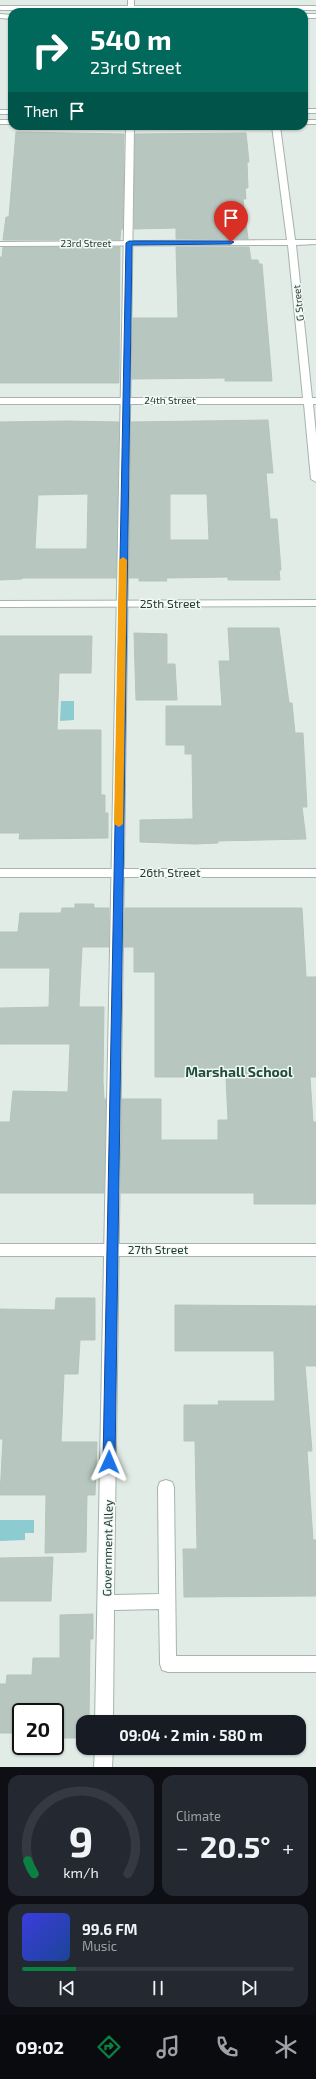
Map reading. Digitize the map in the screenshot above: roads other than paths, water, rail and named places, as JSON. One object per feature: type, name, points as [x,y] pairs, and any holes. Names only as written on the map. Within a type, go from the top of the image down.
[{"type":"street","points":[[0,10],[2,0]]},
{"type":"street","name":"Government Alley","points":[[104,1715],[113,1250],[130,130]]},
{"type":"street","name":"G Street","points":[[277,130],[312,401],[316,479]]},
{"type":"street","name":"23rd Street","points":[[0,244],[316,242]]},
{"type":"street","name":"24th Street","points":[[0,401],[312,401]]},
{"type":"street","name":"25th Street","points":[[0,604],[122,605],[316,603]]},
{"type":"street","name":"26th Street","points":[[0,873],[316,873]]},
{"type":"street","name":"27th Street","points":[[0,1250],[316,1250]]},
{"type":"street","points":[[166,1487],[168,1664],[316,1664]]},
{"type":"street","points":[[107,1603],[167,1601]]},
{"type":"street","points":[[103,1767],[104,1755]]},
{"type":"water","points":[[61,701],[74,701],[74,720],[60,721]]},
{"type":"water","points":[[0,1520],[34,1520],[34,1533],[25,1533],[25,1540],[0,1541]]},
{"type":"district","name":"Marshall School","points":[[239,1072]]}]
